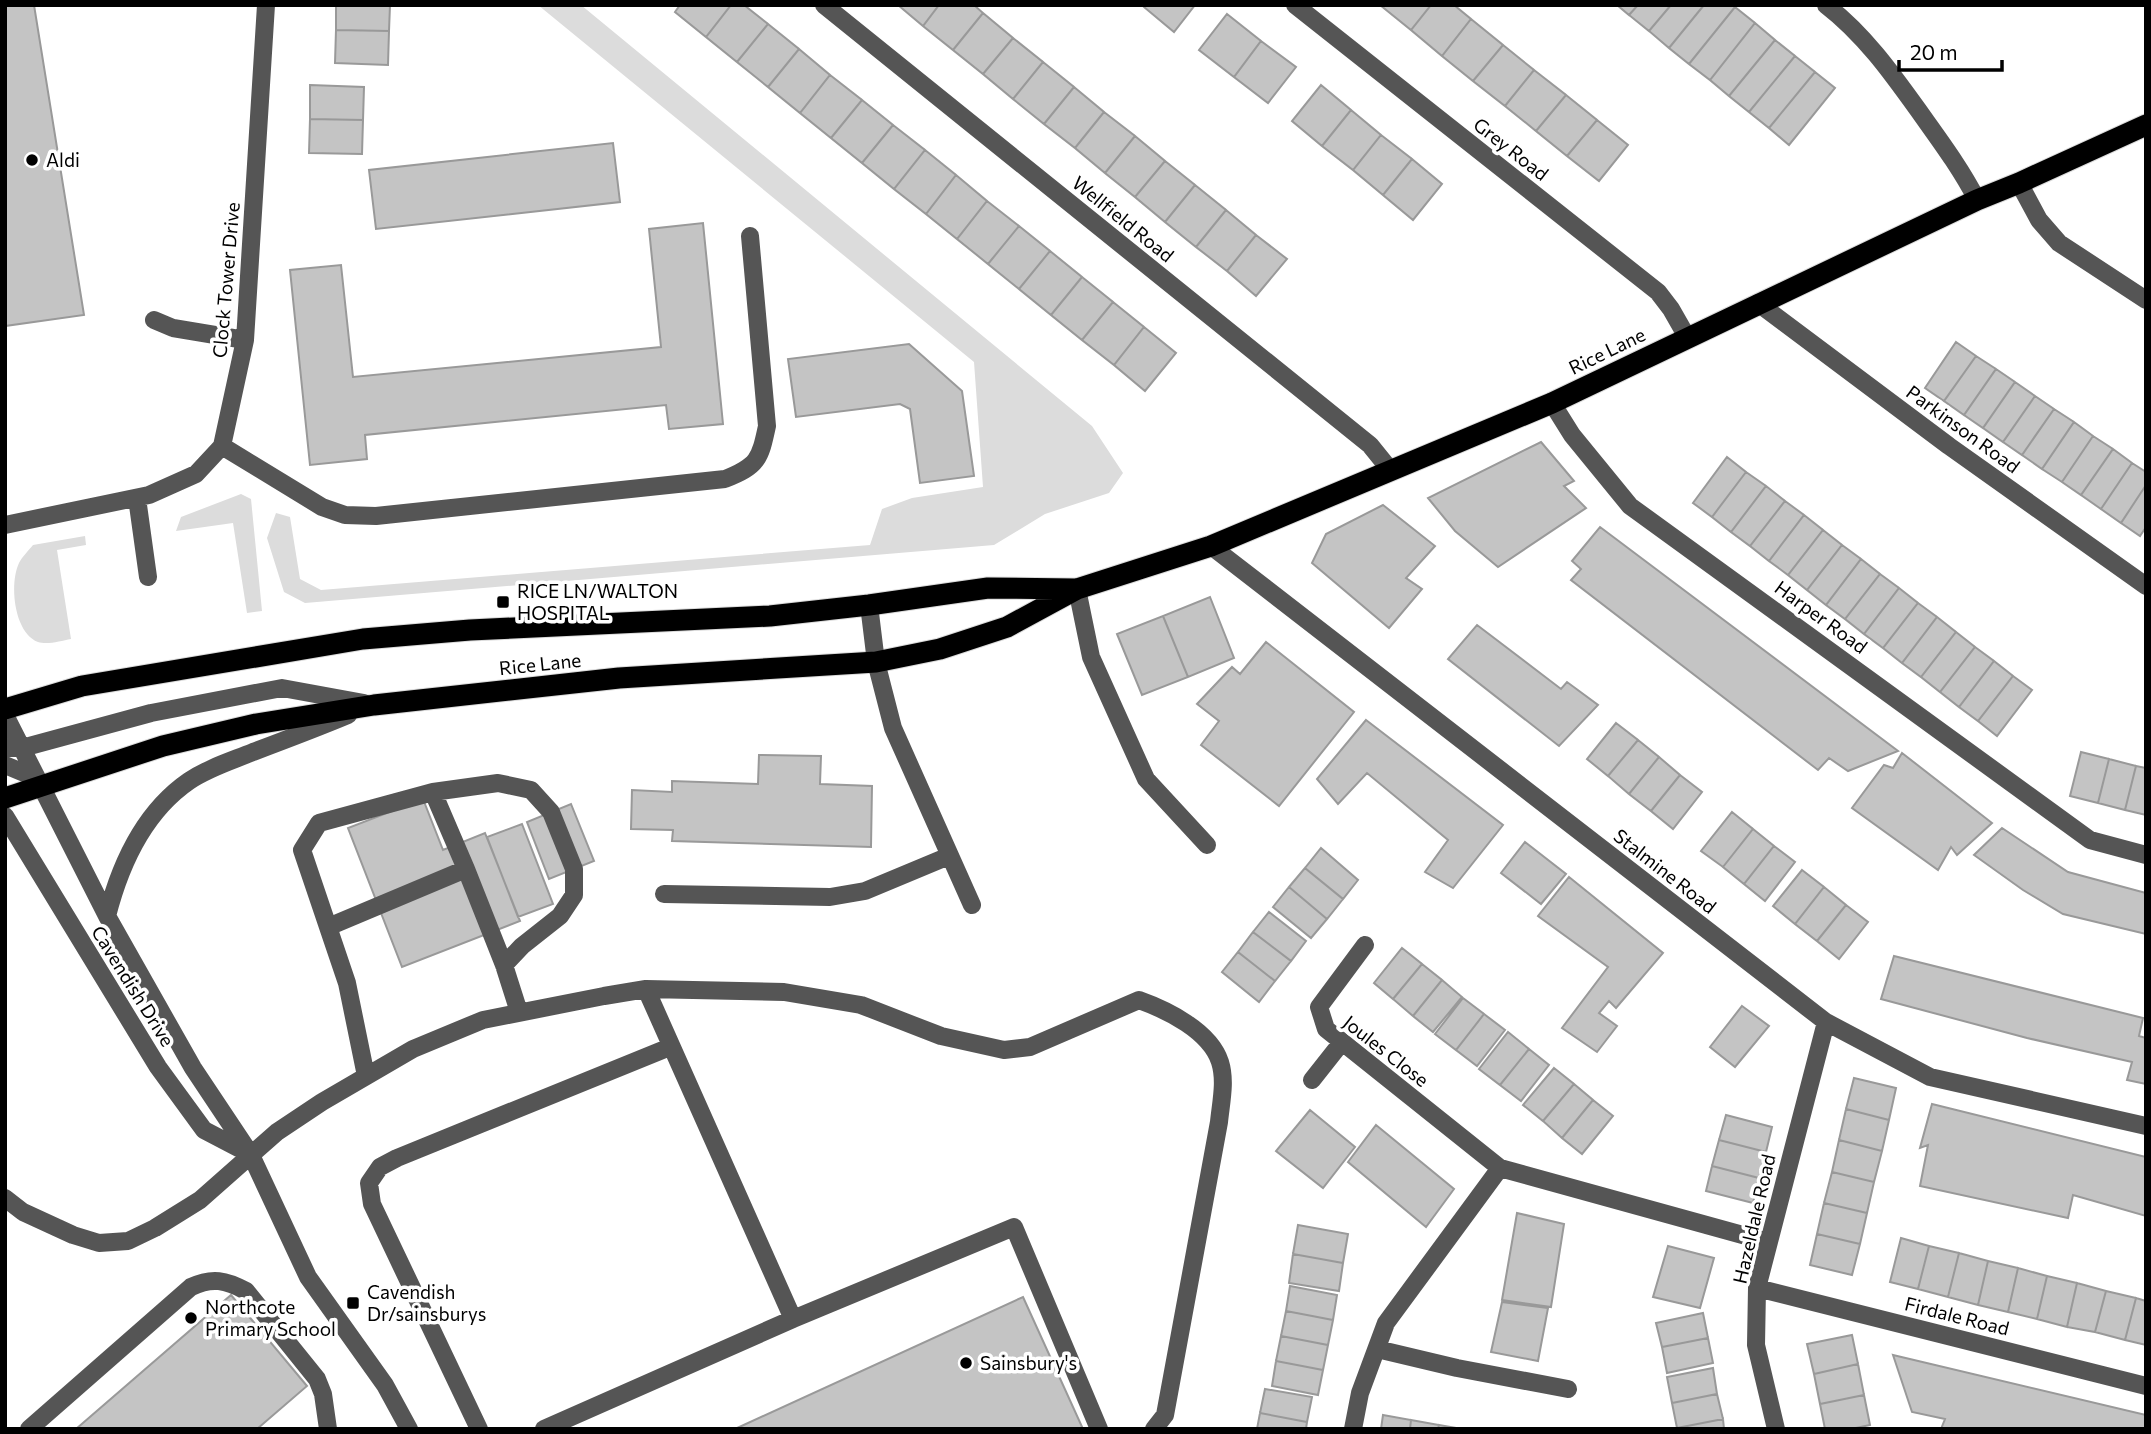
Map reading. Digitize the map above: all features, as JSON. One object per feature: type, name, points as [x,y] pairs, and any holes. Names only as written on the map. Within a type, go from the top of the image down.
[{"type":"highway","name":"Rice Lane","points":[[5,798],[163,746],[256,724],[374,705],[619,678],[876,662],[940,649],[1007,627],[1077,589],[1211,546],[1552,403],[1977,200],[2146,125]]},
{"type":"highway","name":"Rice Lane","points":[[5,709],[82,686],[363,639],[470,630],[770,616],[988,588],[1077,589]]},
{"type":"street","name":"Clock Tower Drive","points":[[222,446],[245,340],[266,5]]},
{"type":"street","name":"Wellfield Road","points":[[824,5],[1370,445],[1391,471]]},
{"type":"street","name":"Grey Road","points":[[1296,5],[1658,292],[1687,337]]},
{"type":"street","points":[[1826,5],[1884,62],[1963,173],[1977,200]]},
{"type":"street","points":[[2019,183],[2039,220],[2059,243],[2146,300]]},
{"type":"street","points":[[5,525],[149,495],[196,474],[222,446],[323,507],[345,515],[376,516],[725,479],[748,470],[762,452],[767,426],[750,236]]},
{"type":"street","name":"Parkinson Road","points":[[1758,303],[1949,446],[2146,586]]},
{"type":"street","points":[[154,320],[173,328],[245,340]]},
{"type":"street","name":"Harper Road","points":[[1552,403],[1572,435],[1630,506],[2090,840],[2146,855]]},
{"type":"street","points":[[137,498],[148,577]]},
{"type":"street","name":"Stalmine Road","points":[[1211,546],[1826,1022],[1930,1077],[2146,1126]]},
{"type":"street","points":[[1077,589],[1091,657],[1146,779],[1207,845]]},
{"type":"street","points":[[869,605],[876,662],[893,728],[972,905]]},
{"type":"street","points":[[13,748],[151,712],[282,688],[374,705]]},
{"type":"street","name":"Cavendish Drive","points":[[107,916],[115,884],[143,828],[168,799],[189,781],[216,766],[374,705]]},
{"type":"street","name":"Cavendish Drive","points":[[5,715],[13,748],[40,786],[107,916],[193,1068],[251,1155],[308,1277],[385,1385],[409,1429]]},
{"type":"street","points":[[5,765],[29,775],[40,786]]},
{"type":"street","points":[[366,1076],[347,982],[302,850],[319,823],[433,792],[498,783],[531,790],[551,812],[574,869],[574,895],[560,916],[522,946],[504,965]]},
{"type":"street","points":[[433,792],[504,965],[519,1012]]},
{"type":"street","name":"Cavendish Drive","points":[[5,816],[158,1067],[204,1130],[251,1155]]},
{"type":"street","points":[[664,894],[831,897],[865,891],[949,856]]},
{"type":"street","points":[[328,927],[466,869]]},
{"type":"street","name":"Joules Close","points":[[1366,945],[1319,1007],[1326,1029],[1500,1168],[1768,1242]]},
{"type":"street","points":[[5,1198],[23,1212],[73,1235],[99,1242],[128,1241],[200,1200],[277,1132],[413,1049],[483,1020],[646,989],[784,992],[861,1005],[941,1036],[1004,1050],[1030,1047],[1139,1000],[1166,1010],[1207,1042],[1220,1061],[1223,1088],[1217,1135],[1166,1415],[1154,1429]]},
{"type":"street","points":[[646,989],[793,1319]]},
{"type":"street","name":"Hazeldale Road","points":[[1776,1429],[1756,1345],[1757,1288],[1826,1022]]},
{"type":"street","points":[[1312,1080],[1342,1042]]},
{"type":"street","points":[[479,1429],[372,1204],[369,1183],[380,1167],[397,1158],[670,1047]]},
{"type":"street","points":[[1353,1429],[1360,1394],[1386,1322],[1500,1168]]},
{"type":"street","points":[[544,1429],[793,1319],[1014,1227],[1099,1429]]},
{"type":"street","points":[[29,1429],[191,1287],[215,1279],[231,1282],[246,1291],[317,1379],[323,1394],[328,1429]]},
{"type":"street","name":"Firdale Road","points":[[1757,1288],[2146,1385]]},
{"type":"street","points":[[1377,1349],[1568,1389]]},
{"type":"shaded area","points":[[538,5],[581,5],[1092,426],[1123,473],[1109,493],[1045,514],[994,545],[305,603],[284,592],[267,538],[276,513],[290,517],[300,579],[321,590],[870,545],[882,509],[912,498],[983,487],[974,362]]},
{"type":"shaded area","points":[[241,494],[251,499],[262,611],[247,613],[233,523],[176,531],[181,517]]},
{"type":"shaded area","points":[[85,536],[86,545],[57,550],[71,639],[38,642],[24,629],[16,607],[14,583],[19,563],[33,545]]},
{"type":"building","name":"Aldi","points":[[5,5],[34,5],[84,315],[5,326]]},
{"type":"building","points":[[336,5],[390,5],[389,31],[336,30]]},
{"type":"building","points":[[680,5],[731,5],[706,37],[675,12]]},
{"type":"building","points":[[731,5],[744,5],[768,24],[737,62],[706,37]]},
{"type":"building","points":[[898,5],[939,5],[923,26]]},
{"type":"building","points":[[939,5],[974,5],[983,13],[953,50],[923,26]]},
{"type":"building","points":[[1195,5],[1174,32],[1144,7]]},
{"type":"building","points":[[1380,5],[1431,5],[1411,30]]},
{"type":"building","points":[[1431,5],[1454,5],[1471,19],[1442,56],[1411,30]]},
{"type":"building","points":[[1617,5],[1638,5],[1629,15]]},
{"type":"building","points":[[1638,5],[1671,5],[1649,31],[1629,15]]},
{"type":"building","points":[[1671,5],[1704,5],[1669,48],[1649,31]]},
{"type":"building","points":[[1704,5],[1735,7],[1689,64],[1669,48]]},
{"type":"building","points":[[1735,7],[1755,23],[1710,80],[1689,64]]},
{"type":"building","points":[[983,13],[1013,38],[983,74],[953,50]]},
{"type":"building","points":[[1227,14],[1261,41],[1234,77],[1199,50]]},
{"type":"building","points":[[1471,19],[1503,45],[1473,81],[1442,56]]},
{"type":"building","points":[[1755,23],[1775,40],[1729,96],[1710,80]]},
{"type":"building","points":[[768,24],[799,49],[768,87],[737,62]]},
{"type":"building","points":[[336,30],[389,31],[388,65],[335,63]]},
{"type":"building","points":[[1013,38],[1043,62],[1013,99],[983,74]]},
{"type":"building","points":[[1775,40],[1795,56],[1749,112],[1729,96]]},
{"type":"building","points":[[1261,41],[1296,67],[1268,103],[1234,77]]},
{"type":"building","points":[[1503,45],[1534,70],[1505,106],[1473,81]]},
{"type":"building","points":[[799,49],[830,75],[800,113],[768,87]]},
{"type":"building","points":[[1795,56],[1815,72],[1769,128],[1749,112]]},
{"type":"building","points":[[1043,62],[1074,87],[1044,124],[1013,99]]},
{"type":"building","points":[[1534,70],[1566,95],[1536,131],[1505,106]]},
{"type":"building","points":[[1815,72],[1835,88],[1789,145],[1769,128]]},
{"type":"building","points":[[830,75],[862,100],[831,138],[800,113]]},
{"type":"building","points":[[310,85],[364,87],[363,120],[310,119]]},
{"type":"building","points":[[1321,85],[1351,110],[1322,146],[1292,121]]},
{"type":"building","points":[[1074,87],[1104,112],[1075,148],[1044,124]]},
{"type":"building","points":[[1566,95],[1597,120],[1567,156],[1536,131]]},
{"type":"building","points":[[862,100],[893,125],[862,163],[831,138]]},
{"type":"building","points":[[1351,110],[1381,135],[1353,170],[1322,146]]},
{"type":"building","points":[[1104,112],[1135,136],[1105,173],[1075,148]]},
{"type":"building","points":[[310,119],[363,120],[362,154],[309,153]]},
{"type":"building","points":[[1597,120],[1628,145],[1599,181],[1567,156]]},
{"type":"building","points":[[893,125],[925,150],[894,189],[862,163]]},
{"type":"building","points":[[1381,135],[1412,159],[1383,195],[1353,170]]},
{"type":"building","points":[[1135,136],[1165,161],[1135,197],[1105,173]]},
{"type":"building","points":[[613,143],[620,202],[376,229],[369,170]]},
{"type":"building","points":[[925,150],[956,175],[926,214],[894,189]]},
{"type":"building","points":[[1412,159],[1442,184],[1413,220],[1383,195]]},
{"type":"building","points":[[1165,161],[1195,185],[1165,222],[1135,197]]},
{"type":"building","points":[[956,175],[987,201],[957,239],[926,214]]},
{"type":"building","points":[[1195,185],[1226,210],[1196,247],[1165,222]]},
{"type":"building","points":[[987,201],[1019,226],[988,264],[957,239]]},
{"type":"building","points":[[1226,210],[1256,235],[1227,271],[1196,247]]},
{"type":"building","points":[[703,223],[723,424],[669,429],[666,405],[365,435],[367,459],[310,465],[290,270],[341,265],[353,377],[661,347],[649,229]]},
{"type":"building","points":[[1019,226],[1050,251],[1019,289],[988,264]]},
{"type":"building","points":[[1256,235],[1287,259],[1256,296],[1227,271]]},
{"type":"building","points":[[1050,251],[1082,277],[1051,315],[1019,289]]},
{"type":"building","points":[[1082,277],[1113,302],[1082,340],[1051,315]]},
{"type":"building","points":[[1113,302],[1144,327],[1114,365],[1082,340]]},
{"type":"building","points":[[1144,327],[1176,353],[1145,391],[1114,365]]},
{"type":"building","points":[[1956,342],[1976,356],[1944,401],[1925,388]]},
{"type":"building","points":[[909,344],[962,391],[974,476],[920,483],[910,409],[900,404],[796,417],[788,359]]},
{"type":"building","points":[[1976,356],[1996,369],[1964,415],[1944,401]]},
{"type":"building","points":[[1996,369],[2015,382],[1983,428],[1964,415]]},
{"type":"building","points":[[2015,382],[2035,396],[2003,442],[1983,428]]},
{"type":"building","points":[[2035,396],[2054,409],[2022,455],[2003,442]]},
{"type":"building","points":[[2054,409],[2074,422],[2042,469],[2022,455]]},
{"type":"building","points":[[2074,422],[2093,436],[2062,482],[2042,469]]},
{"type":"building","points":[[2093,436],[2113,449],[2081,495],[2062,482]]},
{"type":"building","points":[[1541,442],[1574,481],[1564,486],[1586,508],[1498,567],[1455,531],[1428,498]]},
{"type":"building","points":[[2113,449],[2132,463],[2101,509],[2081,495]]},
{"type":"building","points":[[1727,457],[1746,472],[1712,517],[1693,503]]},
{"type":"building","points":[[2132,463],[2146,472],[2146,485],[2121,523],[2101,509]]},
{"type":"building","points":[[1746,472],[1766,486],[1731,532],[1712,517]]},
{"type":"building","points":[[2146,485],[2146,527],[2140,536],[2121,523]]},
{"type":"building","points":[[1766,486],[1785,501],[1750,546],[1731,532]]},
{"type":"building","points":[[1785,501],[1804,515],[1769,561],[1750,546]]},
{"type":"building","points":[[1383,505],[1435,546],[1406,578],[1422,589],[1389,628],[1312,563],[1326,534]]},
{"type":"building","points":[[1804,515],[1823,530],[1788,575],[1769,561]]},
{"type":"building","points":[[1600,527],[1898,751],[1848,771],[1829,758],[1818,770],[1571,580],[1581,569],[1572,561]]},
{"type":"building","points":[[1823,530],[1842,545],[1807,590],[1788,575]]},
{"type":"building","points":[[1842,545],[1861,559],[1826,605],[1807,590]]},
{"type":"building","points":[[1861,559],[1880,574],[1845,619],[1826,605]]},
{"type":"building","points":[[1880,574],[1899,588],[1864,634],[1845,619]]},
{"type":"building","points":[[1899,588],[1918,603],[1883,648],[1864,634]]},
{"type":"building","points":[[1210,597],[1234,658],[1188,677],[1163,616]]},
{"type":"building","points":[[1918,603],[1937,617],[1902,663],[1883,648]]},
{"type":"building","points":[[1163,616],[1188,677],[1142,695],[1117,634]]},
{"type":"building","points":[[1937,617],[1956,632],[1921,677],[1902,663]]},
{"type":"building","points":[[1477,625],[1561,689],[1567,682],[1598,705],[1559,746],[1448,659]]},
{"type":"building","points":[[1956,632],[1975,647],[1940,692],[1921,677]]},
{"type":"building","points":[[1266,642],[1354,712],[1279,806],[1201,745],[1219,721],[1197,704],[1232,667],[1240,674]]},
{"type":"building","points":[[1975,647],[1994,661],[1959,707],[1940,692]]},
{"type":"building","points":[[1994,661],[2013,676],[1978,721],[1959,707]]},
{"type":"building","points":[[2013,676],[2032,690],[1997,736],[1978,721]]},
{"type":"building","points":[[1366,720],[1503,825],[1453,888],[1425,872],[1448,840],[1367,773],[1338,804],[1317,779]]},
{"type":"building","points":[[1616,723],[1638,740],[1608,776],[1587,759]]},
{"type":"building","points":[[1638,740],[1659,757],[1629,794],[1608,776]]},
{"type":"building","points":[[2081,752],[2109,759],[2098,803],[2070,796]]},
{"type":"building","points":[[1902,753],[1992,823],[1957,855],[1951,847],[1938,870],[1852,808],[1884,765],[1893,768]]},
{"type":"building","points":[[759,755],[821,756],[820,784],[872,786],[871,847],[672,841],[673,830],[631,829],[632,790],[672,792],[672,781],[758,784]]},
{"type":"building","points":[[1659,757],[1680,775],[1651,811],[1629,794]]},
{"type":"building","points":[[2109,759],[2136,766],[2125,810],[2098,803]]},
{"type":"building","points":[[2136,766],[2146,768],[2146,815],[2125,810]]},
{"type":"building","points":[[1680,775],[1702,792],[1673,829],[1651,811]]},
{"type":"building","points":[[423,799],[443,850],[485,833],[520,921],[402,967],[348,828]]},
{"type":"building","points":[[571,804],[594,861],[549,879],[527,822]]},
{"type":"building","points":[[1732,812],[1753,829],[1723,867],[1701,851]]},
{"type":"building","points":[[522,824],[553,904],[518,917],[487,837]]},
{"type":"building","points":[[2002,828],[2068,872],[2146,893],[2146,934],[2063,914],[1974,855]]},
{"type":"building","points":[[1753,829],[1774,846],[1744,884],[1723,867]]},
{"type":"building","points":[[1525,842],[1566,874],[1541,904],[1501,873]]},
{"type":"building","points":[[1774,846],[1795,862],[1765,901],[1744,884]]},
{"type":"building","points":[[1321,848],[1358,880],[1343,899],[1305,868]]},
{"type":"building","points":[[1305,868],[1343,899],[1327,919],[1289,887]]},
{"type":"building","points":[[1802,870],[1824,887],[1795,924],[1773,906]]},
{"type":"building","points":[[1569,877],[1663,953],[1616,1008],[1609,1001],[1599,1013],[1617,1026],[1597,1052],[1562,1028],[1608,967],[1538,916]]},
{"type":"building","points":[[1289,887],[1327,919],[1311,938],[1273,907]]},
{"type":"building","points":[[1824,887],[1846,905],[1817,941],[1795,924]]},
{"type":"building","points":[[1846,905],[1868,922],[1839,959],[1817,941]]},
{"type":"building","points":[[1269,912],[1306,941],[1291,961],[1253,932]]},
{"type":"building","points":[[1253,932],[1291,961],[1275,981],[1238,952]]},
{"type":"building","points":[[1402,948],[1422,964],[1393,999],[1374,983]]},
{"type":"building","points":[[1238,952],[1275,981],[1259,1002],[1222,972]]},
{"type":"building","points":[[1894,956],[2143,1018],[2139,1036],[2146,1038],[2146,1084],[2127,1080],[2132,1062],[2027,1038],[1881,999]]},
{"type":"building","points":[[1422,964],[1442,980],[1413,1016],[1393,999]]},
{"type":"building","points":[[1442,980],[1462,997],[1433,1032],[1413,1016]]},
{"type":"building","points":[[1463,998],[1484,1014],[1456,1050],[1435,1034]]},
{"type":"building","points":[[1742,1006],[1769,1026],[1735,1067],[1710,1047]]},
{"type":"building","points":[[1484,1014],[1505,1030],[1477,1066],[1456,1050]]},
{"type":"building","points":[[1508,1032],[1529,1049],[1500,1085],[1479,1069]]},
{"type":"building","points":[[1529,1049],[1549,1065],[1521,1101],[1500,1085]]},
{"type":"building","points":[[1554,1068],[1574,1084],[1543,1121],[1523,1105]]},
{"type":"building","points":[[1854,1078],[1896,1088],[1889,1120],[1846,1109]]},
{"type":"building","points":[[1574,1084],[1593,1100],[1562,1138],[1543,1121]]},
{"type":"building","points":[[1593,1100],[1613,1116],[1582,1154],[1562,1138]]},
{"type":"building","points":[[1932,1104],[2146,1157],[2146,1216],[2073,1195],[2068,1218],[1920,1186],[1928,1145],[1920,1148]]},
{"type":"building","points":[[1846,1109],[1889,1120],[1882,1151],[1839,1140]]},
{"type":"building","points":[[1310,1110],[1355,1147],[1323,1188],[1276,1151]]},
{"type":"building","points":[[1726,1115],[1772,1127],[1766,1152],[1719,1140]]},
{"type":"building","points":[[1376,1125],[1454,1189],[1426,1227],[1348,1162]]},
{"type":"building","points":[[1719,1140],[1766,1152],[1759,1178],[1712,1166]]},
{"type":"building","points":[[1839,1140],[1882,1151],[1874,1182],[1832,1172]]},
{"type":"building","points":[[1712,1166],[1759,1178],[1753,1203],[1706,1191]]},
{"type":"building","points":[[1832,1172],[1874,1182],[1867,1213],[1824,1203]]},
{"type":"building","points":[[1824,1203],[1867,1213],[1860,1244],[1817,1234]]},
{"type":"building","points":[[1517,1213],[1564,1224],[1551,1307],[1502,1300]]},
{"type":"building","points":[[1298,1225],[1348,1234],[1343,1263],[1293,1254]]},
{"type":"building","points":[[1817,1234],[1860,1244],[1852,1275],[1810,1265]]},
{"type":"building","points":[[1901,1238],[1929,1246],[1918,1289],[1890,1282]]},
{"type":"building","points":[[1668,1246],[1714,1258],[1700,1308],[1653,1297]]},
{"type":"building","points":[[1929,1246],[1959,1253],[1948,1297],[1918,1289]]},
{"type":"building","points":[[1959,1253],[1988,1261],[1978,1305],[1948,1297]]},
{"type":"building","points":[[1293,1254],[1343,1263],[1339,1291],[1289,1283]]},
{"type":"building","points":[[1988,1261],[2018,1268],[2008,1312],[1978,1305]]},
{"type":"building","points":[[2018,1268],[2047,1276],[2037,1319],[2008,1312]]},
{"type":"building","points":[[2047,1276],[2077,1283],[2067,1327],[2037,1319]]},
{"type":"building","points":[[2077,1283],[2106,1291],[2095,1332],[2067,1327]]},
{"type":"building","points":[[1290,1286],[1337,1295],[1333,1320],[1286,1311]]},
{"type":"building","points":[[2106,1291],[2136,1298],[2125,1340],[2095,1332]]},
{"type":"building","points":[[231,1295],[307,1386],[257,1429],[76,1429]]},
{"type":"building","name":"Sainsbury's","points":[[1023,1297],[1083,1429],[735,1429]]},
{"type":"building","points":[[2136,1298],[2146,1301],[2146,1345],[2125,1340]]},
{"type":"building","points":[[1502,1302],[1548,1308],[1538,1361],[1491,1352]]},
{"type":"building","points":[[1286,1311],[1333,1320],[1328,1345],[1281,1336]]},
{"type":"building","points":[[1703,1313],[1708,1338],[1662,1347],[1656,1323]]},
{"type":"building","points":[[1852,1335],[1858,1364],[1814,1374],[1807,1344]]},
{"type":"building","points":[[1281,1336],[1328,1345],[1323,1370],[1276,1361]]},
{"type":"building","points":[[1708,1338],[1713,1363],[1667,1373],[1662,1347]]},
{"type":"building","points":[[1893,1355],[2146,1415],[2146,1429],[1941,1429],[1945,1419],[1912,1412]]},
{"type":"building","points":[[1276,1361],[1323,1370],[1318,1395],[1272,1386]]},
{"type":"building","points":[[1858,1364],[1864,1395],[1820,1404],[1814,1374]]},
{"type":"building","points":[[1713,1368],[1717,1394],[1672,1403],[1667,1377]]},
{"type":"building","points":[[1265,1389],[1312,1397],[1307,1422],[1260,1413]]},
{"type":"building","points":[[1717,1394],[1723,1419],[1677,1428],[1672,1403]]},
{"type":"building","points":[[1864,1395],[1870,1425],[1851,1429],[1825,1429],[1820,1404]]},
{"type":"building","points":[[1260,1413],[1307,1422],[1306,1429],[1257,1429]]},
{"type":"building","points":[[1383,1415],[1411,1420],[1410,1429],[1381,1429]]},
{"type":"building","points":[[1723,1419],[1724,1429],[1677,1429],[1677,1428]]},
{"type":"building","points":[[1411,1420],[1439,1425],[1438,1429],[1410,1429]]},
{"type":"building","points":[[1439,1425],[1462,1429],[1438,1429]]},
{"type":"place","name":"Aldi","points":[[32,160]]},
{"type":"place","name":"RICE LN/WALTON HOSPITAL","points":[[503,602]]},
{"type":"place","name":"Cavendish Dr/sainsburys","points":[[353,1303]]},
{"type":"place","name":"Northcote Primary School","points":[[191,1318]]},
{"type":"place","name":"Sainsbury's","points":[[966,1363]]}]
